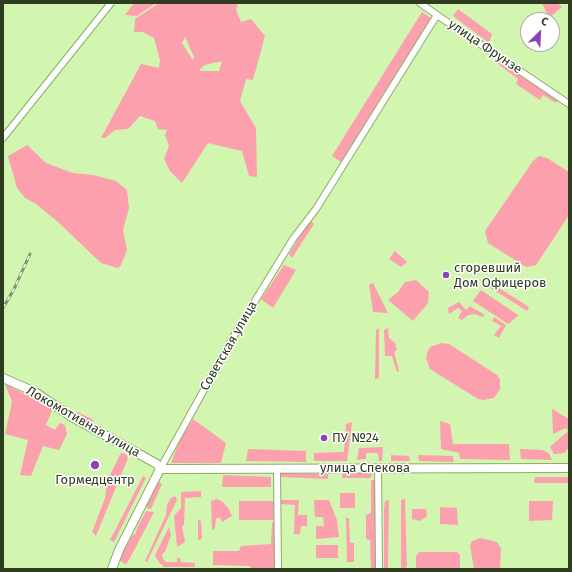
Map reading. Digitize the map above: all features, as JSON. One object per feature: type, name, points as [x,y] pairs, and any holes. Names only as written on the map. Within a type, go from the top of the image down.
[{"type":"main road","name":"Локомотивная улица","points":[[3,378],[35,392],[72,417],[157,464],[160,469]]},
{"type":"main road","name":"улица Спекова","points":[[160,469],[569,468]]},
{"type":"main road","name":"Советская улица","points":[[112,569],[119,550],[160,469]]},
{"type":"street","points":[[3,138],[111,3]]},
{"type":"street","points":[[420,3],[437,15]]},
{"type":"street","name":"улица Фрунзе","points":[[362,133],[437,15],[569,104]]},
{"type":"street","name":"Советская улица","points":[[160,469],[239,327],[293,239],[316,209],[362,133]]},
{"type":"street","points":[[277,468],[278,569]]},
{"type":"street","points":[[378,468],[379,569]]},
{"type":"shaded area","points":[[134,3],[156,3],[137,16],[125,15]]},
{"type":"shaded area","points":[[159,3],[238,3],[236,10],[241,22],[251,19],[265,36],[253,80],[246,79],[240,101],[256,128],[257,177],[249,176],[242,151],[208,143],[182,183],[170,171],[164,159],[169,146],[165,135],[167,130],[158,129],[155,121],[140,116],[128,129],[115,130],[105,138],[101,138],[141,64],[159,68],[160,60],[154,38],[143,32],[134,32],[135,19]],"holes":[[[185,37],[194,57],[193,60],[182,43]],[[222,61],[219,71],[199,70],[205,65]]]},
{"type":"shaded area","points":[[542,3],[557,3],[562,7],[556,12],[546,12]]},
{"type":"shaded area","points":[[458,9],[492,34],[489,43],[453,16]]},
{"type":"shaded area","points":[[422,12],[431,18],[341,162],[332,156]]},
{"type":"shaded area","points":[[500,61],[557,100],[556,103],[543,95],[540,100],[516,84],[518,79],[498,64]]},
{"type":"shaded area","points":[[27,145],[46,163],[73,173],[93,175],[116,181],[127,190],[129,208],[123,230],[127,250],[121,265],[118,268],[101,263],[58,222],[36,204],[25,198],[17,188],[8,156]]},
{"type":"shaded area","points":[[539,156],[547,158],[569,172],[569,215],[536,265],[526,267],[488,243],[485,231],[533,161]]},
{"type":"shaded area","points":[[310,220],[314,224],[292,258],[289,254]]},
{"type":"shaded area","points":[[395,251],[407,262],[401,267],[389,259]]},
{"type":"shaded area","points":[[284,265],[296,270],[273,308],[261,299]]},
{"type":"shaded area","points":[[416,280],[429,292],[428,303],[413,321],[388,300],[398,292],[405,282]]},
{"type":"shaded area","points":[[488,281],[529,307],[527,311],[486,285]]},
{"type":"shaded area","points":[[373,283],[388,313],[373,312],[369,285]]},
{"type":"shaded area","points":[[481,290],[519,315],[508,324],[473,301]]},
{"type":"shaded area","points":[[459,302],[466,310],[470,306],[485,315],[482,317],[475,314],[468,315],[462,320],[458,318],[462,311],[458,308],[449,314],[448,308]]},
{"type":"shaded area","points":[[494,317],[506,325],[499,338],[494,335],[501,326],[492,321]]},
{"type":"shaded area","points":[[379,328],[379,378],[375,379],[376,330]]},
{"type":"shaded area","points":[[388,328],[389,338],[395,343],[397,350],[394,352],[399,371],[397,372],[392,356],[385,356],[384,330]]},
{"type":"shaded area","points":[[442,343],[449,344],[497,375],[500,379],[500,389],[494,398],[483,400],[478,399],[430,369],[426,358],[427,353],[430,347]]},
{"type":"shaded area","points":[[5,384],[53,408],[46,425],[55,430],[60,423],[65,425],[67,434],[59,450],[43,446],[31,476],[20,475],[28,440],[5,434],[12,402]]},
{"type":"shaded area","points":[[552,409],[569,419],[569,447],[565,453],[554,454],[550,447],[568,431],[566,428],[553,434]]},
{"type":"shaded area","points":[[77,412],[92,419],[95,427],[73,413]]},
{"type":"shaded area","points":[[193,419],[226,443],[221,463],[171,463],[180,440]]},
{"type":"shaded area","points":[[440,421],[450,424],[453,444],[509,444],[510,460],[460,459],[459,453],[441,449]]},
{"type":"shaded area","points":[[352,422],[347,461],[314,461],[314,453],[344,452],[346,424]]},
{"type":"shaded area","points":[[383,447],[382,461],[379,461],[378,453],[366,453],[366,459],[357,460],[359,448]]},
{"type":"shaded area","points":[[248,449],[306,451],[306,462],[246,461]]},
{"type":"shaded area","points":[[520,449],[542,450],[549,453],[552,460],[521,459]]},
{"type":"shaded area","points":[[121,453],[126,454],[128,458],[96,536],[92,532],[105,498],[107,481]]},
{"type":"shaded area","points":[[391,455],[409,456],[410,461],[391,461]]},
{"type":"shaded area","points":[[418,455],[453,456],[454,462],[419,461]]},
{"type":"shaded area","points":[[342,472],[372,472],[371,478],[342,478]]},
{"type":"shaded area","points":[[279,473],[328,474],[328,479],[281,477],[279,493]]},
{"type":"shaded area","points":[[223,475],[271,477],[271,487],[222,487]]},
{"type":"shaded area","points":[[143,476],[146,478],[114,542],[110,540]]},
{"type":"shaded area","points":[[535,477],[569,477],[569,483],[534,483]]},
{"type":"shaded area","points":[[371,480],[375,480],[375,569],[371,569],[370,540],[366,539],[366,515],[371,513]]},
{"type":"shaded area","points":[[159,482],[162,484],[151,509],[148,509],[146,506]]},
{"type":"shaded area","points":[[201,491],[201,497],[185,498],[184,525],[182,526],[185,542],[177,547],[174,516],[181,508],[181,492]]},
{"type":"shaded area","points":[[340,493],[355,493],[355,508],[340,508]]},
{"type":"shaded area","points":[[175,496],[177,500],[147,562],[145,561],[166,515],[167,505],[171,498]]},
{"type":"shaded area","points":[[217,499],[223,502],[229,509],[232,516],[222,522],[220,518],[216,518],[215,528],[212,530],[211,501]]},
{"type":"shaded area","points":[[405,499],[407,567],[401,569],[401,500]]},
{"type":"shaded area","points":[[281,500],[299,500],[298,515],[307,515],[307,526],[301,526],[300,534],[294,534],[295,505],[281,504]]},
{"type":"shaded area","points":[[314,500],[329,500],[337,520],[339,537],[316,539],[316,526],[324,526],[323,517],[315,517]]},
{"type":"shaded area","points":[[389,500],[388,569],[384,569],[384,510],[385,501]]},
{"type":"shaded area","points":[[239,501],[274,501],[274,520],[239,520]]},
{"type":"shaded area","points":[[529,501],[553,501],[552,520],[529,521]]},
{"type":"shaded area","points":[[440,507],[457,508],[458,525],[440,524]]},
{"type":"shaded area","points":[[412,509],[426,509],[427,516],[420,521],[412,519]]},
{"type":"shaded area","points":[[146,511],[154,512],[129,560],[126,564],[123,563],[119,559],[132,536],[136,533]]},
{"type":"shaded area","points":[[346,518],[349,518],[350,543],[354,543],[354,562],[347,562]]},
{"type":"shaded area","points":[[198,520],[201,521],[202,539],[198,540]]},
{"type":"shaded area","points":[[275,522],[274,569],[251,569],[250,566],[213,565],[213,551],[239,551],[241,546],[271,544],[272,523]]},
{"type":"shaded area","points":[[169,527],[171,535],[165,552],[162,554],[163,559],[166,562],[177,562],[177,558],[180,558],[181,562],[195,563],[195,567],[164,567],[158,561],[155,556]]},
{"type":"shaded area","points":[[480,538],[497,542],[501,549],[500,569],[474,569],[470,546],[472,541]]},
{"type":"shaded area","points":[[316,545],[338,545],[338,558],[316,558]]},
{"type":"shaded area","points":[[419,552],[457,552],[460,555],[460,569],[416,569],[416,556]]},
{"type":"railway","points":[[3,308],[14,289],[30,254]]},
{"type":"place","name":"сгоревший Дом Офицеров","points":[[446,275]]},
{"type":"place","name":"ПУ №24","points":[[324,438]]},
{"type":"place","name":"Гормедцентр","points":[[95,465]]}]
